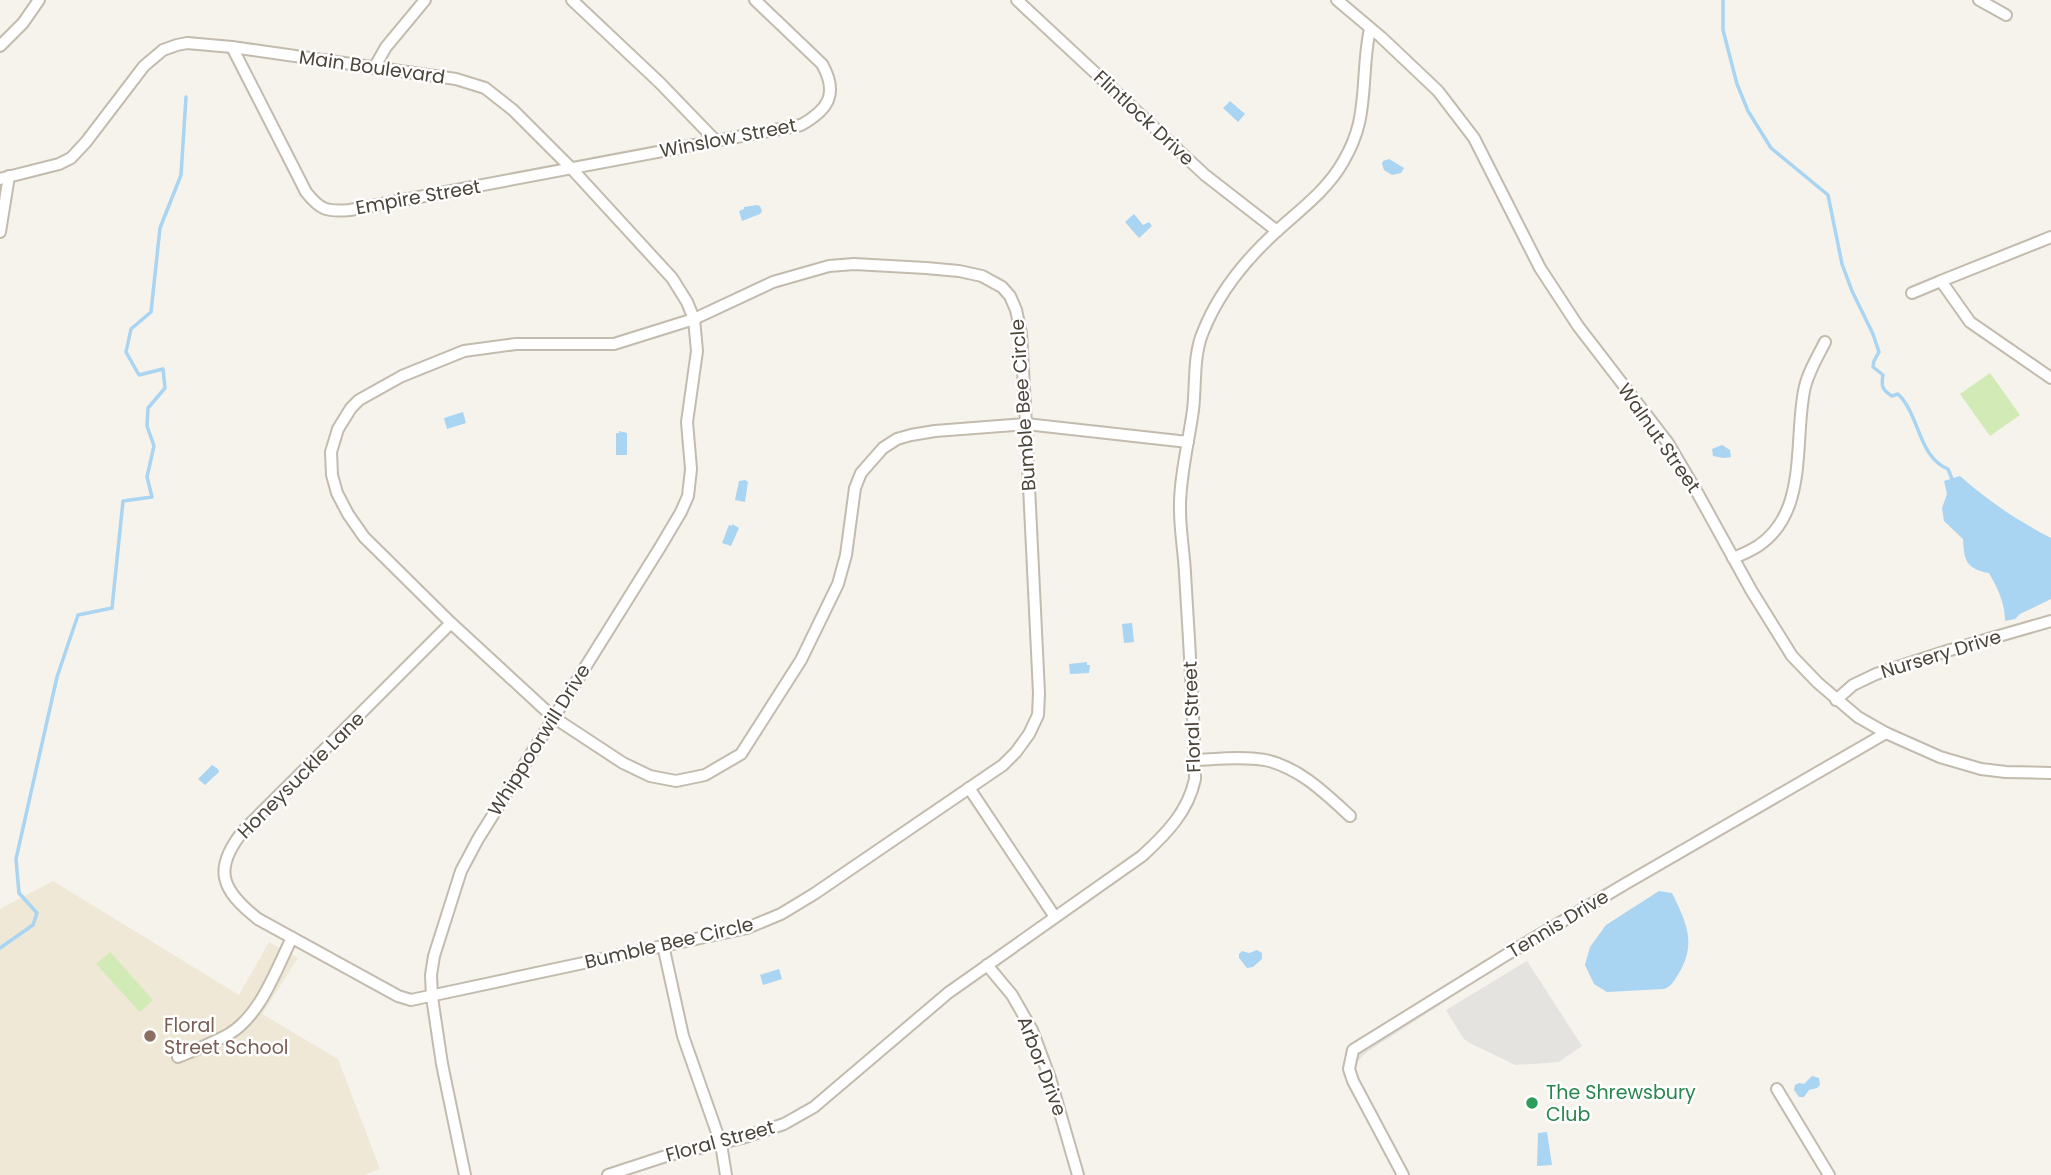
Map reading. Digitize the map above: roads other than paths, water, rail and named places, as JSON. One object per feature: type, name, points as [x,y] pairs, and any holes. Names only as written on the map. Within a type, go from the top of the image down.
[{"type":"street","points":[[0,46],[23,23],[39,0]]},
{"type":"street","points":[[374,68],[386,47],[425,0]]},
{"type":"street","points":[[572,0],[660,83],[716,141]]},
{"type":"street","name":"Winslow Street","points":[[572,169],[801,125],[817,117],[830,98],[830,87],[822,64],[755,0]]},
{"type":"street","name":"Flintlock Drive","points":[[1017,0],[1205,175],[1277,231]]},
{"type":"street","name":"Walnut Street","points":[[1337,0],[1438,91],[1474,138],[1540,268],[1578,326],[1668,443],[1792,656],[1836,700],[1886,733],[1940,757],[1981,769],[2051,773]]},
{"type":"street","points":[[1979,0],[2006,15]]},
{"type":"street","name":"Floral Street","points":[[608,1175],[666,1156],[720,1144],[784,1124],[814,1107],[948,993],[1142,856],[1162,838],[1182,813],[1195,779],[1195,760],[1192,673],[1180,508],[1199,344],[1219,299],[1247,262],[1318,195],[1342,165],[1360,121],[1365,49],[1370,29]]},
{"type":"street","name":"Main Boulevard","points":[[4,178],[59,164],[71,158],[143,66],[163,50],[187,43],[456,79],[485,88],[513,110],[572,169],[672,278],[694,319]]},
{"type":"street","name":"Empire Street","points":[[232,47],[306,192],[314,203],[322,208],[334,211],[349,210],[572,169]]},
{"type":"street","points":[[0,232],[4,178]]},
{"type":"street","points":[[1912,293],[2051,237]]},
{"type":"street","name":"Bumble Bee Circle","points":[[432,997],[508,978],[747,928],[781,914],[970,788],[1003,765],[1016,752],[1030,734],[1038,715],[1039,693],[1026,424],[1021,333],[1010,296],[982,276],[926,268],[854,264],[828,266],[772,282],[694,319],[614,344],[516,344],[464,351],[402,376],[359,400],[338,429],[331,452],[332,475],[337,493],[364,537],[451,623],[553,717],[623,763],[650,776],[666,780],[684,780],[705,775],[741,754],[801,660],[832,599],[846,555],[855,488],[862,473],[883,448],[897,439],[911,435],[1026,424],[1188,442]]},
{"type":"street","points":[[1941,281],[1970,323],[2051,377]]},
{"type":"street","name":"Whippoorwill Drive","points":[[465,1175],[442,1064],[432,997],[434,956],[461,871],[478,839],[659,549],[688,496],[691,469],[687,422],[697,351],[694,319]]},
{"type":"street","points":[[1733,558],[1757,547],[1769,537],[1785,514],[1794,490],[1804,390],[1813,364],[1825,342]]},
{"type":"street","name":"Nursery Drive","points":[[1836,700],[1853,685],[1877,674],[2051,621]]},
{"type":"street","name":"Honeysuckle Lane","points":[[432,997],[411,1000],[398,996],[258,919],[232,895],[223,866],[232,845],[244,831],[451,623]]},
{"type":"street","name":"Tennis Drive","points":[[1403,1175],[1353,1081],[1349,1069],[1353,1051],[1497,960],[1886,733]]},
{"type":"street","points":[[1195,760],[1251,759],[1274,763],[1310,782],[1350,817]]},
{"type":"street","points":[[970,788],[1055,917]]},
{"type":"street","points":[[178,1057],[230,1033],[244,1021],[262,997],[292,938]]},
{"type":"street","points":[[663,945],[682,1035],[720,1144],[726,1175]]},
{"type":"street","name":"Arbor Drive","points":[[988,965],[1012,995],[1032,1030],[1050,1078],[1078,1175]]},
{"type":"street","points":[[1777,1089],[1829,1175]]},
{"type":"water","points":[[1230,101],[1245,114],[1238,122],[1223,108]]},
{"type":"water","points":[[1389,159],[1404,168],[1401,173],[1392,175],[1384,170],[1383,161]]},
{"type":"water","points":[[757,205],[762,211],[760,214],[742,221],[739,211],[744,207]]},
{"type":"water","points":[[1134,214],[1143,225],[1149,222],[1152,226],[1139,238],[1125,222]]},
{"type":"water","points":[[463,412],[466,423],[447,429],[444,418]]},
{"type":"water","points":[[616,433],[627,433],[627,455],[616,455]]},
{"type":"water","points":[[1722,445],[1730,450],[1731,457],[1713,456],[1712,449]]},
{"type":"water","points":[[1960,476],[2004,510],[2051,538],[2051,599],[2015,619],[2005,621],[2000,596],[1989,573],[1971,566],[1964,553],[1963,539],[1944,521],[1942,508],[1947,494],[1944,481]]},
{"type":"water","points":[[739,481],[748,482],[745,502],[735,500]]},
{"type":"water","points":[[729,525],[739,528],[731,546],[722,543]]},
{"type":"water","points":[[1132,623],[1134,642],[1124,643],[1122,624]]},
{"type":"water","points":[[1087,662],[1087,665],[1090,665],[1089,673],[1070,674],[1069,664]]},
{"type":"water","points":[[212,765],[219,772],[205,785],[198,779]]},
{"type":"water","points":[[1659,891],[1672,893],[1688,933],[1687,952],[1679,973],[1671,985],[1664,989],[1607,992],[1594,984],[1585,965],[1590,947],[1606,925]]},
{"type":"water","points":[[1257,950],[1262,953],[1262,959],[1253,967],[1247,968],[1239,954],[1242,951],[1249,953]]},
{"type":"water","points":[[779,969],[782,979],[763,985],[760,975]]},
{"type":"water","points":[[1812,1076],[1819,1078],[1820,1085],[1809,1090],[1804,1097],[1799,1097],[1794,1090],[1795,1085],[1804,1084]]},
{"type":"water","points":[[1547,1132],[1552,1165],[1537,1166],[1538,1133]]},
{"type":"waterway","points":[[1723,0],[1723,30],[1737,84],[1748,111],[1771,148],[1828,195],[1842,264],[1879,352],[1873,367],[1883,375],[1884,390],[1892,396],[1898,394],[1905,403],[1925,446],[1938,463],[1948,469],[1952,479]]},
{"type":"waterway","points":[[0,948],[33,925],[37,913],[19,893],[16,859],[57,677],[78,615],[112,608],[123,501],[152,497],[147,477],[154,446],[147,426],[148,408],[165,388],[163,369],[139,375],[126,352],[131,329],[151,312],[160,228],[181,175],[186,97]]},
{"type":"place","name":"Floral Street School","points":[[150,1036]]},
{"type":"place","name":"The Shrewsbury Club","points":[[1532,1103]]}]
